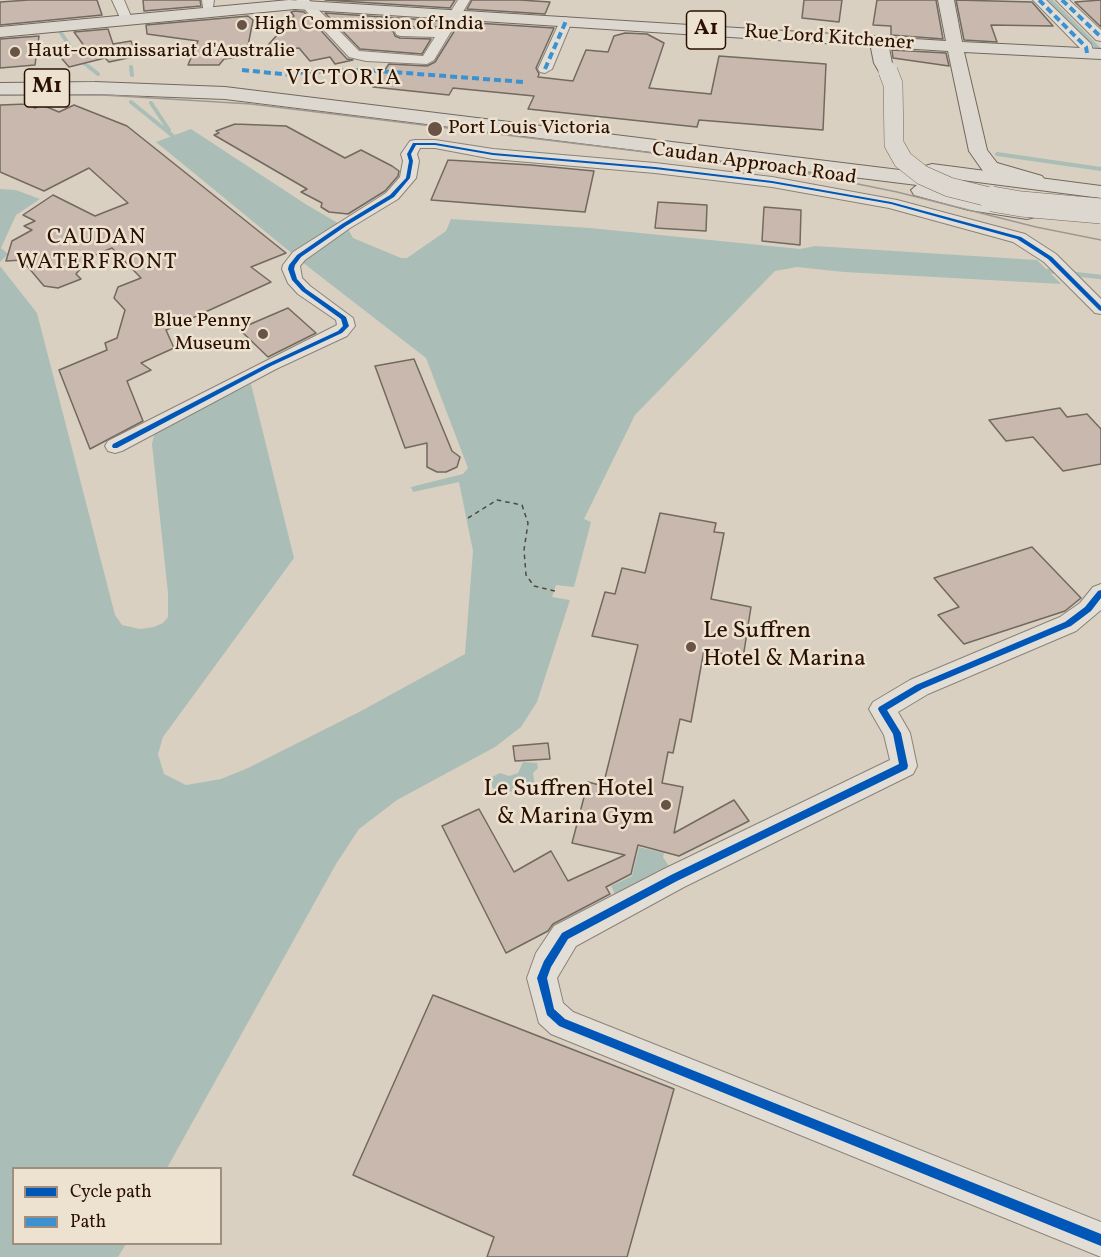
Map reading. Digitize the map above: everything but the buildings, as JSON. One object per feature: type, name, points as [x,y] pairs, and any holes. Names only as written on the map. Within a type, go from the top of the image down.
[{"type":"highway","points":[[879,43],[883,63],[893,84],[894,144],[903,160],[922,175],[949,188],[981,197],[1021,204],[1101,211]]},
{"type":"highway","name":"M1","points":[[0,80],[159,86],[297,100],[1101,192]]},
{"type":"highway","name":"M1","points":[[0,89],[90,84]]},
{"type":"highway","points":[[811,160],[879,160],[1101,188]]},
{"type":"highway","points":[[811,160],[988,207],[1101,218]]},
{"type":"highway","name":"M1","points":[[811,160],[1101,202]]},
{"type":"main road","points":[[946,0],[965,99],[978,151],[983,160],[1000,171],[1035,180]]},
{"type":"main road","name":"A1","points":[[0,32],[119,20],[208,5],[304,2]]},
{"type":"main road","name":"Rue Lord Kitchener","points":[[304,2],[460,7],[566,21],[879,43],[1093,53]]},
{"type":"street","points":[[118,0],[119,20]]},
{"type":"street","points":[[1039,0],[1093,53]]},
{"type":"street","points":[[1062,0],[1101,37]]},
{"type":"street","points":[[304,2],[354,54],[366,57],[427,60],[460,7]]},
{"type":"street","points":[[545,69],[566,21]]},
{"type":"street","points":[[401,32],[445,33]]},
{"type":"street","name":"Caudan Approach Road","points":[[115,446],[270,365],[340,332],[346,326],[344,318],[304,290],[294,279],[291,269],[299,256],[392,196],[406,181],[411,161],[418,155],[435,149],[471,150],[703,173],[842,193],[891,203],[1005,233],[1032,245],[1055,263],[1101,309]]},
{"type":"street","points":[[1101,593],[1088,609],[1068,624],[919,687],[882,709],[897,733],[904,766],[674,878],[565,936],[547,964],[542,978],[550,1011],[562,1023],[1101,1240]]},
{"type":"water","points":[[191,129],[348,229],[353,238],[401,258],[407,258],[446,231],[451,219],[590,228],[800,249],[815,246],[1037,260],[1061,284],[844,272],[797,267],[775,271],[635,415],[584,519],[591,522],[574,587],[556,585],[552,597],[570,600],[537,702],[521,727],[495,747],[397,800],[359,829],[336,864],[168,1167],[12,1167],[12,1245],[125,1245],[118,1257],[0,1257],[0,266],[37,313],[115,615],[122,625],[140,629],[154,627],[163,623],[168,617],[168,593],[152,444],[155,431],[251,384],[294,558],[163,737],[158,754],[164,774],[186,785],[221,779],[248,768],[361,711],[465,654],[473,551],[459,482],[413,492],[411,487],[463,474],[468,468],[426,358],[311,269],[156,142]]},
{"type":"water","points":[[0,189],[16,190],[40,199],[16,215],[1,248],[8,254],[0,262]]},
{"type":"water","points":[[523,762],[537,763],[538,768],[533,773],[535,787],[527,791],[495,792],[492,777],[500,773],[509,776],[518,773]]},
{"type":"water","points":[[639,847],[664,853],[663,857],[670,868],[616,896],[611,886],[632,876]]},
{"type":"waterway","points":[[1050,0],[1101,51]]},
{"type":"waterway","points":[[59,30],[75,54],[85,64]]},
{"type":"waterway","points":[[88,66],[98,74]]},
{"type":"waterway","points":[[131,67],[132,75]]},
{"type":"waterway","points":[[131,102],[173,136]]},
{"type":"waterway","points":[[151,103],[169,130]]},
{"type":"waterway","points":[[997,154],[1101,169]]},
{"type":"waterway","points":[[1048,271],[1101,277]]},
{"type":"ferry route","points":[[468,518],[497,500],[522,505],[528,523],[524,550],[526,575],[534,586],[555,591]]},
{"type":"tram line","points":[[0,95],[103,95],[251,104],[637,151],[809,174],[897,192],[1036,227],[1101,240]]},
{"type":"marked path","points":[[1039,0],[1086,47],[1087,53]]},
{"type":"marked path","points":[[1062,0],[1101,37]]},
{"type":"marked path","points":[[545,69],[566,21]]},
{"type":"marked path","points":[[242,70],[292,75],[304,72],[366,70],[524,82]]},
{"type":"cycle path","points":[[115,446],[269,365],[340,332],[346,326],[344,318],[304,290],[294,279],[292,265],[299,256],[392,196],[408,178],[411,161],[409,154],[415,144],[435,144],[493,154],[655,168],[772,182],[891,203],[1019,238],[1050,258],[1101,309]]},
{"type":"cycle path","points":[[1101,593],[1088,609],[1068,624],[919,687],[882,709],[897,733],[904,766],[674,878],[565,936],[547,964],[542,978],[550,1012],[562,1023],[1101,1240]]},
{"type":"place","name":"High Commission of India","points":[[242,25]]},
{"type":"place","name":"Haut-commissariat d'Australie","points":[[15,52]]},
{"type":"place","name":"Port Louis Victoria","points":[[435,129]]},
{"type":"place","name":"Blue Penny Museum","points":[[263,334]]},
{"type":"place","name":"Le Suffren Hotel & Marina","points":[[691,647]]},
{"type":"place","name":"Le Suffren Hotel & Marina Gym","points":[[666,805]]},
{"type":"district","name":"VICTORIA","points":[[344,80]]},
{"type":"district","name":"CAUDAN WATERFRONT","points":[[97,252]]}]
